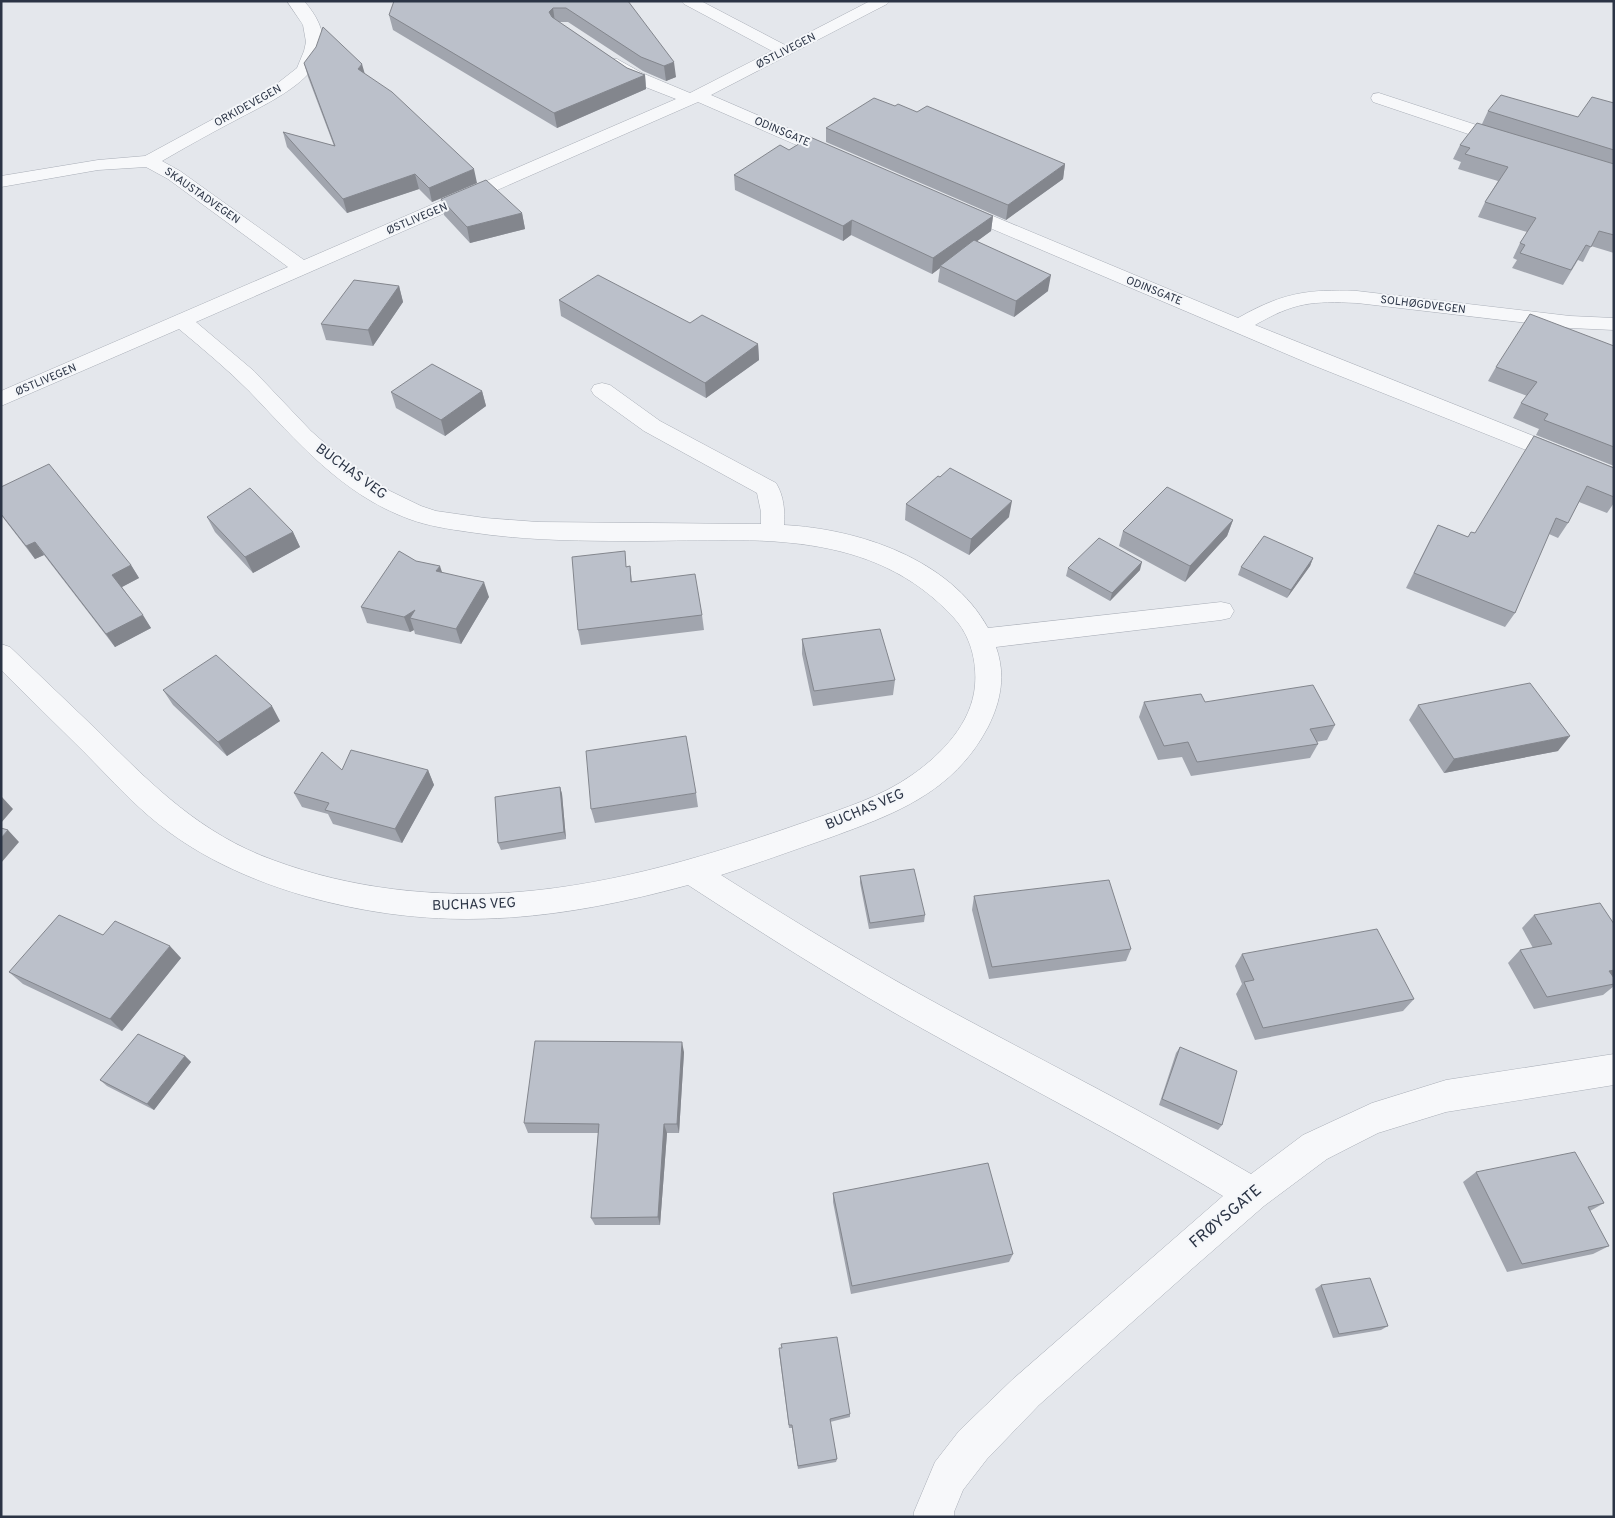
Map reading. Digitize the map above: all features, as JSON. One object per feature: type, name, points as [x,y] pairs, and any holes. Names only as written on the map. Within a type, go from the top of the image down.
[{"type":"street","name":"ORKIDEVEGEN","points":[[149,161],[261,100],[303,71],[311,56],[314,44],[313,30],[311,20],[295,1]]},
{"type":"street","points":[[689,1],[785,51]]},
{"type":"street","name":"ØSTLIVEGEN","points":[[1,400],[695,98],[882,1]]},
{"type":"street","name":"ODINSGATE","points":[[598,53],[636,76],[695,98],[858,165]]},
{"type":"street","points":[[1378,98],[1519,145]]},
{"type":"street","name":"SKAUSTADVEGEN","points":[[1,182],[98,165],[149,161],[174,175],[302,268]]},
{"type":"street","name":"ODINSGATE","points":[[939,200],[1239,326],[1614,477]]},
{"type":"street","name":"SOLHØGDVEGEN","points":[[1239,326],[1291,300],[1326,296],[1376,299],[1570,322],[1614,324]]},
{"type":"street","name":"BUCHAS VEG","points":[[1,654],[168,815],[210,844],[266,870],[371,899],[421,907],[482,907],[549,901],[617,891],[693,873],[780,844],[880,806],[919,786],[945,766],[969,737],[985,709],[991,674],[980,639],[969,617],[941,589],[906,564],[866,547],[825,537],[772,531],[561,532],[492,528],[426,517],[382,498],[316,449],[248,378],[182,321]]},
{"type":"street","points":[[602,390],[652,426],[768,489],[773,512],[772,531]]},
{"type":"street","points":[[980,639],[1221,611]]},
{"type":"street","points":[[693,873],[812,949],[933,1018],[1168,1144],[1252,1194]]},
{"type":"street","name":"FRØYSGATE","points":[[934,1517],[934,1512],[949,1476],[980,1438],[1026,1392],[1180,1254],[1252,1194],[1315,1147],[1372,1119],[1446,1096],[1614,1069]]},
{"type":"building","points":[[394,1],[628,1],[674,62],[664,66],[641,57],[566,8],[553,8],[549,12],[552,17],[627,68],[645,75],[554,113],[389,15]]},
{"type":"building","points":[[323,27],[362,64],[358,69],[392,92],[474,169],[429,188],[415,174],[343,199],[283,132],[335,146],[304,63],[316,47]]},
{"type":"building","points":[[1501,95],[1578,117],[1592,97],[1614,103],[1614,150],[1488,111]]},
{"type":"building","points":[[874,98],[895,106],[898,104],[917,112],[927,106],[1065,164],[1008,205],[826,128]]},
{"type":"building","points":[[1477,123],[1614,164],[1614,235],[1599,231],[1591,247],[1586,245],[1571,270],[1520,253],[1525,245],[1520,243],[1536,218],[1485,202],[1508,167],[1465,154],[1470,148],[1460,145]]},
{"type":"building","points":[[810,137],[993,216],[933,258],[852,220],[843,226],[734,175],[780,145],[789,150]]},
{"type":"building","points":[[486,180],[522,213],[467,227],[441,199]]},
{"type":"building","points":[[974,240],[1051,275],[1016,301],[940,266]]},
{"type":"building","points":[[598,275],[690,323],[702,315],[758,344],[705,383],[559,300]]},
{"type":"building","points":[[354,280],[399,286],[368,330],[321,324]]},
{"type":"building","points":[[1530,314],[1614,346],[1614,447],[1544,420],[1548,414],[1521,403],[1537,382],[1496,367]]},
{"type":"building","points":[[432,364],[482,391],[441,420],[391,392]]},
{"type":"building","points":[[1534,436],[1614,468],[1614,497],[1587,486],[1568,523],[1556,518],[1515,613],[1414,573],[1438,525],[1468,537],[1471,532],[1475,533]]},
{"type":"building","points":[[49,464],[131,565],[112,575],[143,615],[106,634],[35,542],[26,546],[1,514],[1,487]]},
{"type":"building","points":[[950,468],[1012,501],[971,539],[906,504]]},
{"type":"building","points":[[1167,487],[1233,520],[1190,566],[1123,531]]},
{"type":"building","points":[[250,488],[293,532],[245,557],[207,517]]},
{"type":"building","points":[[1264,536],[1313,558],[1291,590],[1241,567]]},
{"type":"building","points":[[1099,538],[1142,562],[1112,593],[1068,568]]},
{"type":"building","points":[[399,551],[416,561],[440,566],[436,571],[484,582],[456,629],[410,618],[415,610],[404,617],[361,607]]},
{"type":"building","points":[[625,551],[626,567],[630,566],[631,582],[695,574],[702,615],[578,630],[572,557]]},
{"type":"building","points":[[880,629],[895,680],[814,691],[802,639]]},
{"type":"building","points":[[216,655],[272,706],[218,742],[163,690]]},
{"type":"building","points":[[1530,683],[1570,736],[1454,759],[1418,705]]},
{"type":"building","points":[[1313,685],[1335,725],[1310,729],[1318,744],[1197,762],[1188,742],[1164,746],[1144,702],[1201,694],[1205,702]]},
{"type":"building","points":[[686,736],[696,793],[591,809],[586,751]]},
{"type":"building","points":[[351,750],[428,770],[395,829],[325,810],[329,803],[294,793],[322,752],[342,770]]},
{"type":"building","points":[[560,787],[564,832],[498,843],[495,797]]},
{"type":"building","points":[[1,828],[8,830],[1,838]]},
{"type":"building","points":[[914,869],[925,915],[870,923],[860,876]]},
{"type":"building","points":[[1109,880],[1131,949],[992,967],[974,896]]},
{"type":"building","points":[[1600,903],[1614,924],[1614,970],[1609,971],[1614,978],[1614,984],[1547,997],[1520,950],[1552,944],[1534,915]]},
{"type":"building","points":[[59,915],[103,935],[115,921],[170,946],[110,1019],[9,972]]},
{"type":"building","points":[[1377,929],[1414,999],[1263,1028],[1244,982],[1254,980],[1242,954]]},
{"type":"building","points":[[138,1034],[185,1056],[147,1104],[100,1080]]},
{"type":"building","points":[[535,1041],[682,1042],[677,1124],[664,1124],[658,1217],[591,1218],[599,1124],[524,1123]]},
{"type":"building","points":[[1180,1047],[1237,1071],[1222,1125],[1162,1099]]},
{"type":"building","points":[[1575,1152],[1604,1203],[1588,1207],[1609,1246],[1522,1264],[1476,1172]]},
{"type":"building","points":[[988,1163],[1013,1254],[852,1286],[833,1193]]},
{"type":"building","points":[[1370,1278],[1388,1326],[1339,1334],[1321,1285]]},
{"type":"building","points":[[837,1337],[850,1414],[830,1419],[837,1459],[798,1466],[792,1425],[789,1425],[779,1348],[782,1348],[781,1344]]}]
